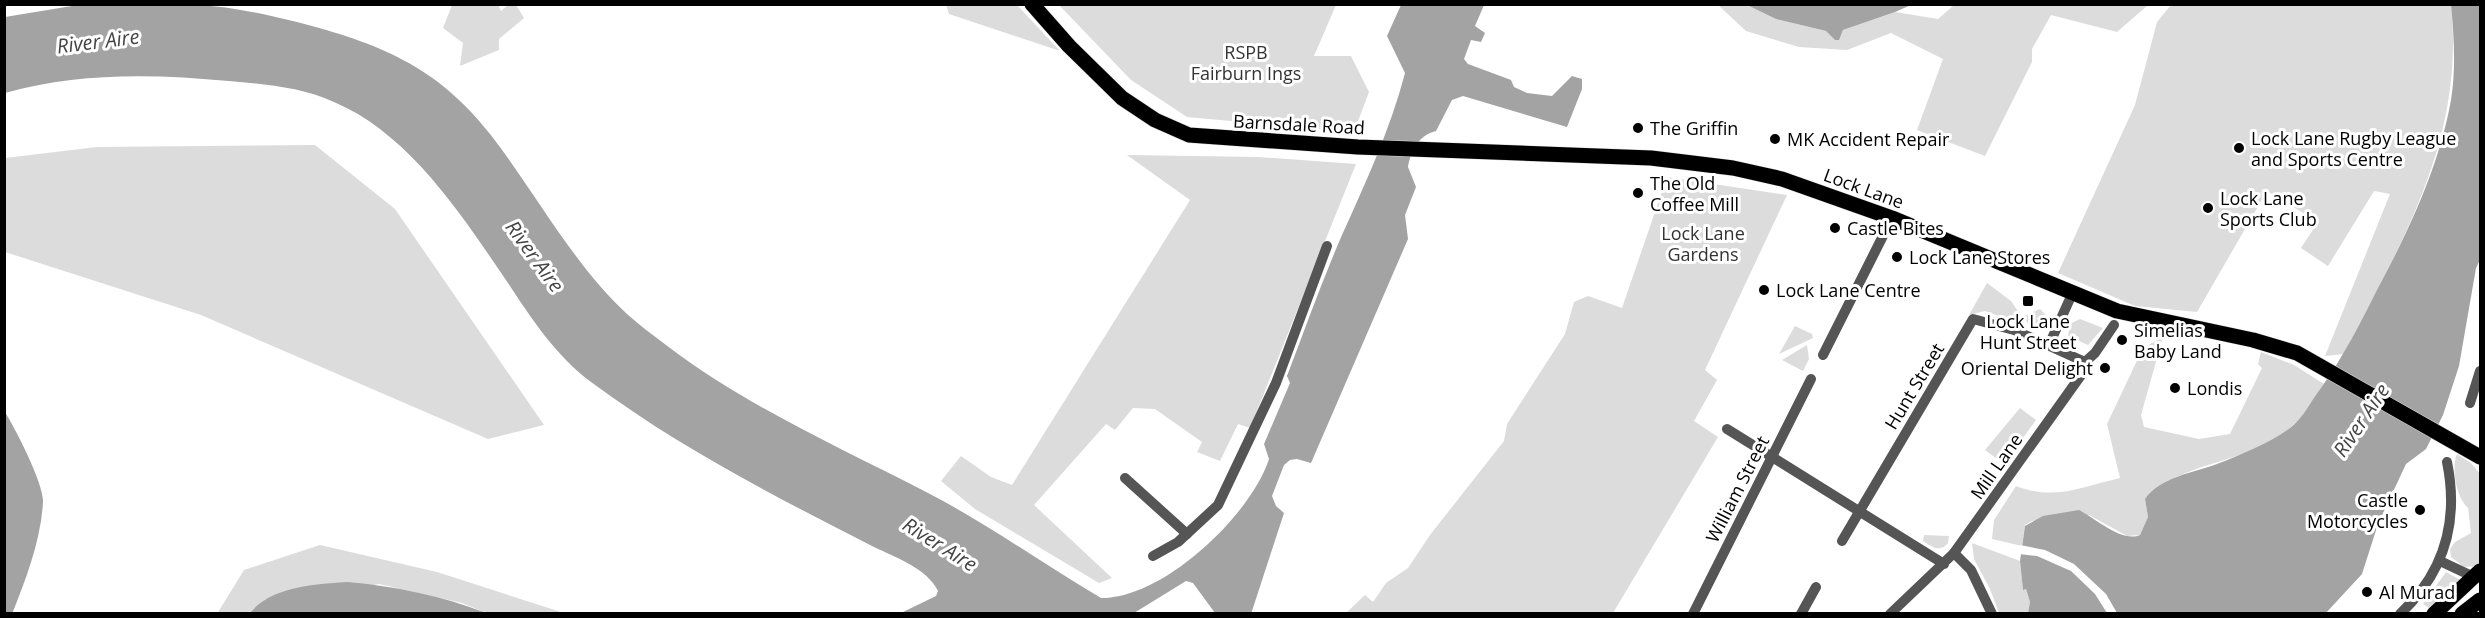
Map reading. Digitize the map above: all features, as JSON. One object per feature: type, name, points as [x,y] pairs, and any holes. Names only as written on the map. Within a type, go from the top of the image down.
[{"type":"main road","name":"Barnsdale Road","points":[[1032,4],[1069,46],[1122,98],[1140,112],[1175,129],[1210,138],[1434,150],[1614,156]]},
{"type":"main road","name":"Lock Lane","points":[[1614,156],[1733,168],[1782,179],[1892,218],[2117,311],[2253,340],[2297,353],[2481,456]]},
{"type":"main road","points":[[2434,614],[2477,574]]},
{"type":"main road","points":[[2462,614],[2481,600]]},
{"type":"street","points":[[1823,355],[1892,218]]},
{"type":"street","points":[[1153,556],[1165,551],[1187,534],[1218,505],[1276,383],[1327,246]]},
{"type":"street","points":[[2049,345],[2073,292]]},
{"type":"street","name":"Hunt Street","points":[[1842,541],[1973,319],[2014,330],[2085,362]]},
{"type":"street","name":"Mill Lane","points":[[1890,614],[1954,553],[2084,371],[2085,362],[2095,353],[2114,325]]},
{"type":"street","points":[[2470,403],[2481,371]]},
{"type":"street","name":"William Street","points":[[1693,614],[1811,379]]},
{"type":"street","points":[[1727,429],[1944,564]]},
{"type":"street","points":[[2407,611],[2440,561],[2452,502],[2446,462]]},
{"type":"street","points":[[1125,478],[1187,534]]},
{"type":"street","points":[[1954,553],[1971,570],[1992,614]]},
{"type":"street","points":[[2440,561],[2477,574]]},
{"type":"street","points":[[1801,614],[1816,587]]},
{"type":"green space","points":[[452,5],[498,5],[501,11],[508,5],[516,5],[524,18],[499,39],[499,50],[460,66],[463,43],[443,28]]},
{"type":"green space","points":[[946,5],[1017,5],[1060,51],[949,14]]},
{"type":"green space","name":"RSPB Fairburn Ings","points":[[1059,5],[1336,5],[1314,56],[1351,56],[1369,92],[1354,132],[1187,117],[1131,80]]},
{"type":"green space","points":[[1718,5],[1747,5],[1776,19],[1826,31],[1835,40],[1839,39],[1843,30],[1895,12],[1938,19],[1954,5],[2148,5],[2117,32],[2051,15],[2032,49],[2032,62],[1985,156],[1917,130],[1943,59],[1891,33],[1847,50],[1799,47],[1746,31]]},
{"type":"green space","name":"Lock Lane Rugby League and Sports Centre","points":[[2171,5],[2451,5],[2453,54],[2448,100],[2439,144],[2425,187],[2407,229],[2344,354],[2325,356],[2390,194],[2374,191],[2328,266],[2301,248],[2318,222],[2267,191],[2197,312],[2135,306],[2058,273],[2135,105],[2157,22]]},
{"type":"green space","points":[[315,145],[395,209],[544,425],[488,439],[201,315],[5,252],[5,158],[97,147]]},
{"type":"green space","points":[[1127,155],[1258,157],[1356,164],[1250,428],[1238,424],[1220,461],[1197,452],[1202,442],[1155,409],[1133,408],[1115,430],[1106,424],[1034,505],[1112,578],[1099,583],[975,509],[941,481],[961,456],[991,477],[1012,485],[1190,200]]},
{"type":"green space","name":"Lock Lane Gardens","points":[[1667,177],[1787,195],[1705,370],[1717,380],[1694,421],[1718,437],[1613,613],[1346,613],[1365,595],[1373,602],[1386,583],[1408,568],[1430,535],[1504,441],[1507,424],[1565,334],[1574,302],[1588,296],[1622,308]]},
{"type":"green space","points":[[1987,283],[2011,301],[2019,313],[2007,319],[1985,311],[1969,315]]},
{"type":"green space","points":[[2040,309],[2050,320],[2042,330],[2031,330],[2024,316]]},
{"type":"green space","points":[[2080,319],[2103,328],[2088,345],[2068,336],[2070,324]]},
{"type":"green space","points":[[1795,326],[1812,334],[1813,338],[1779,354]]},
{"type":"green space","points":[[2163,337],[2141,415],[2144,427],[2199,439],[2230,434],[2262,368],[2258,364],[2261,352],[2294,365],[2324,384],[2297,421],[2276,438],[2258,448],[2178,476],[2145,499],[2148,517],[2140,535],[2127,536],[2089,515],[2032,521],[2025,525],[2022,546],[1992,539],[1994,520],[2016,486],[2043,492],[2056,492],[2120,478],[2107,424],[2143,348]]},
{"type":"green space","points":[[1807,345],[1809,359],[1803,371],[1782,360]]},
{"type":"green space","points":[[2020,408],[2036,420],[2004,464],[1985,450]]},
{"type":"green space","points":[[2457,454],[2471,463],[2480,474],[2480,562],[2478,566],[2464,567],[2451,557],[2450,549],[2455,542],[2471,533],[2468,508],[2460,497],[2456,482],[2454,467]]},
{"type":"green space","points":[[1924,535],[1949,536],[1948,543],[1942,548],[1936,548],[1923,541]]},
{"type":"green space","points":[[1972,543],[2020,561],[2023,590],[2026,589],[2030,602],[2028,613],[1999,613],[1990,589],[1974,559]]},
{"type":"green space","points":[[320,545],[437,572],[564,613],[486,613],[462,603],[379,584],[254,608],[250,613],[217,614],[244,570]]},
{"type":"green space","points":[[2446,572],[2462,581],[2429,608],[2423,604]]},
{"type":"water","name":"River Aire","points":[[84,4],[181,4],[246,11],[326,30],[404,60],[449,91],[470,111],[507,157],[589,273],[627,314],[646,330],[697,367],[761,407],[950,505],[1101,598],[1125,595],[1151,585],[1177,569],[1202,550],[1224,528],[1259,481],[1269,459],[1264,444],[1290,383],[1287,376],[1342,235],[1377,156],[1399,94],[1405,73],[1387,36],[1401,5],[1484,5],[1475,26],[1485,33],[1481,42],[1471,40],[1464,59],[1468,64],[1511,80],[1514,87],[1527,93],[1552,96],[1572,76],[1582,79],[1582,89],[1567,127],[1463,96],[1452,100],[1436,131],[1425,136],[1417,144],[1408,167],[1416,187],[1405,215],[1408,239],[1311,463],[1297,459],[1290,460],[1284,465],[1272,496],[1276,506],[1284,513],[1251,614],[1215,613],[1193,583],[1186,581],[1134,613],[901,613],[936,596],[938,591],[927,576],[910,564],[801,509],[694,450],[659,429],[578,372],[545,336],[473,231],[433,180],[387,134],[361,116],[334,102],[296,90],[256,83],[201,79],[144,76],[88,78],[60,81],[5,93],[5,17]]},
{"type":"water","points":[[1747,5],[1911,5],[1843,30],[1839,40],[1835,40],[1826,31],[1776,19]]},
{"type":"water","name":"River Aire","points":[[2451,5],[2480,5],[2480,260],[2476,268],[2459,366],[2443,415],[2426,449],[2406,464],[2378,524],[2362,574],[2325,614],[2028,613],[2030,602],[2026,589],[2023,590],[2020,561],[2025,526],[2043,516],[2079,510],[2117,533],[2133,537],[2140,535],[2148,517],[2145,499],[2159,486],[2264,444],[2290,428],[2307,409],[2358,328],[2422,198],[2431,174],[2446,125],[2453,89],[2454,52]]},
{"type":"water","points":[[5,412],[34,470],[43,502],[36,545],[12,614],[4,613]]},
{"type":"water","points":[[348,582],[418,593],[486,613],[250,613],[259,604],[282,592],[295,588]]},
{"type":"pier","points":[[2020,545],[2045,550],[2074,564],[2106,594],[2117,613],[2107,613],[2095,594],[2071,571],[2037,556],[2019,554]]},
{"type":"place","name":"The Griffin","points":[[1638,128]]},
{"type":"place","name":"MK Accident Repair","points":[[1775,139]]},
{"type":"place","name":"Lock Lane Rugby League and Sports Centre","points":[[2239,148]]},
{"type":"place","name":"The Old Coffee Mill","points":[[1638,193]]},
{"type":"place","name":"Lock Lane Sports Club","points":[[2208,208]]},
{"type":"place","name":"Castle Bites","points":[[1835,228]]},
{"type":"place","name":"Lock Lane Stores","points":[[1897,257]]},
{"type":"place","name":"Lock Lane Centre","points":[[1764,290]]},
{"type":"place","name":"Lock Lane Hunt Street","points":[[2028,301]]},
{"type":"place","name":"Simelias Baby Land","points":[[2122,340]]},
{"type":"place","name":"Oriental Delight","points":[[2105,368]]},
{"type":"place","name":"Londis","points":[[2175,388]]},
{"type":"place","name":"Castle Motorcycles","points":[[2420,510]]},
{"type":"place","name":"Al Murad","points":[[2367,592]]}]
